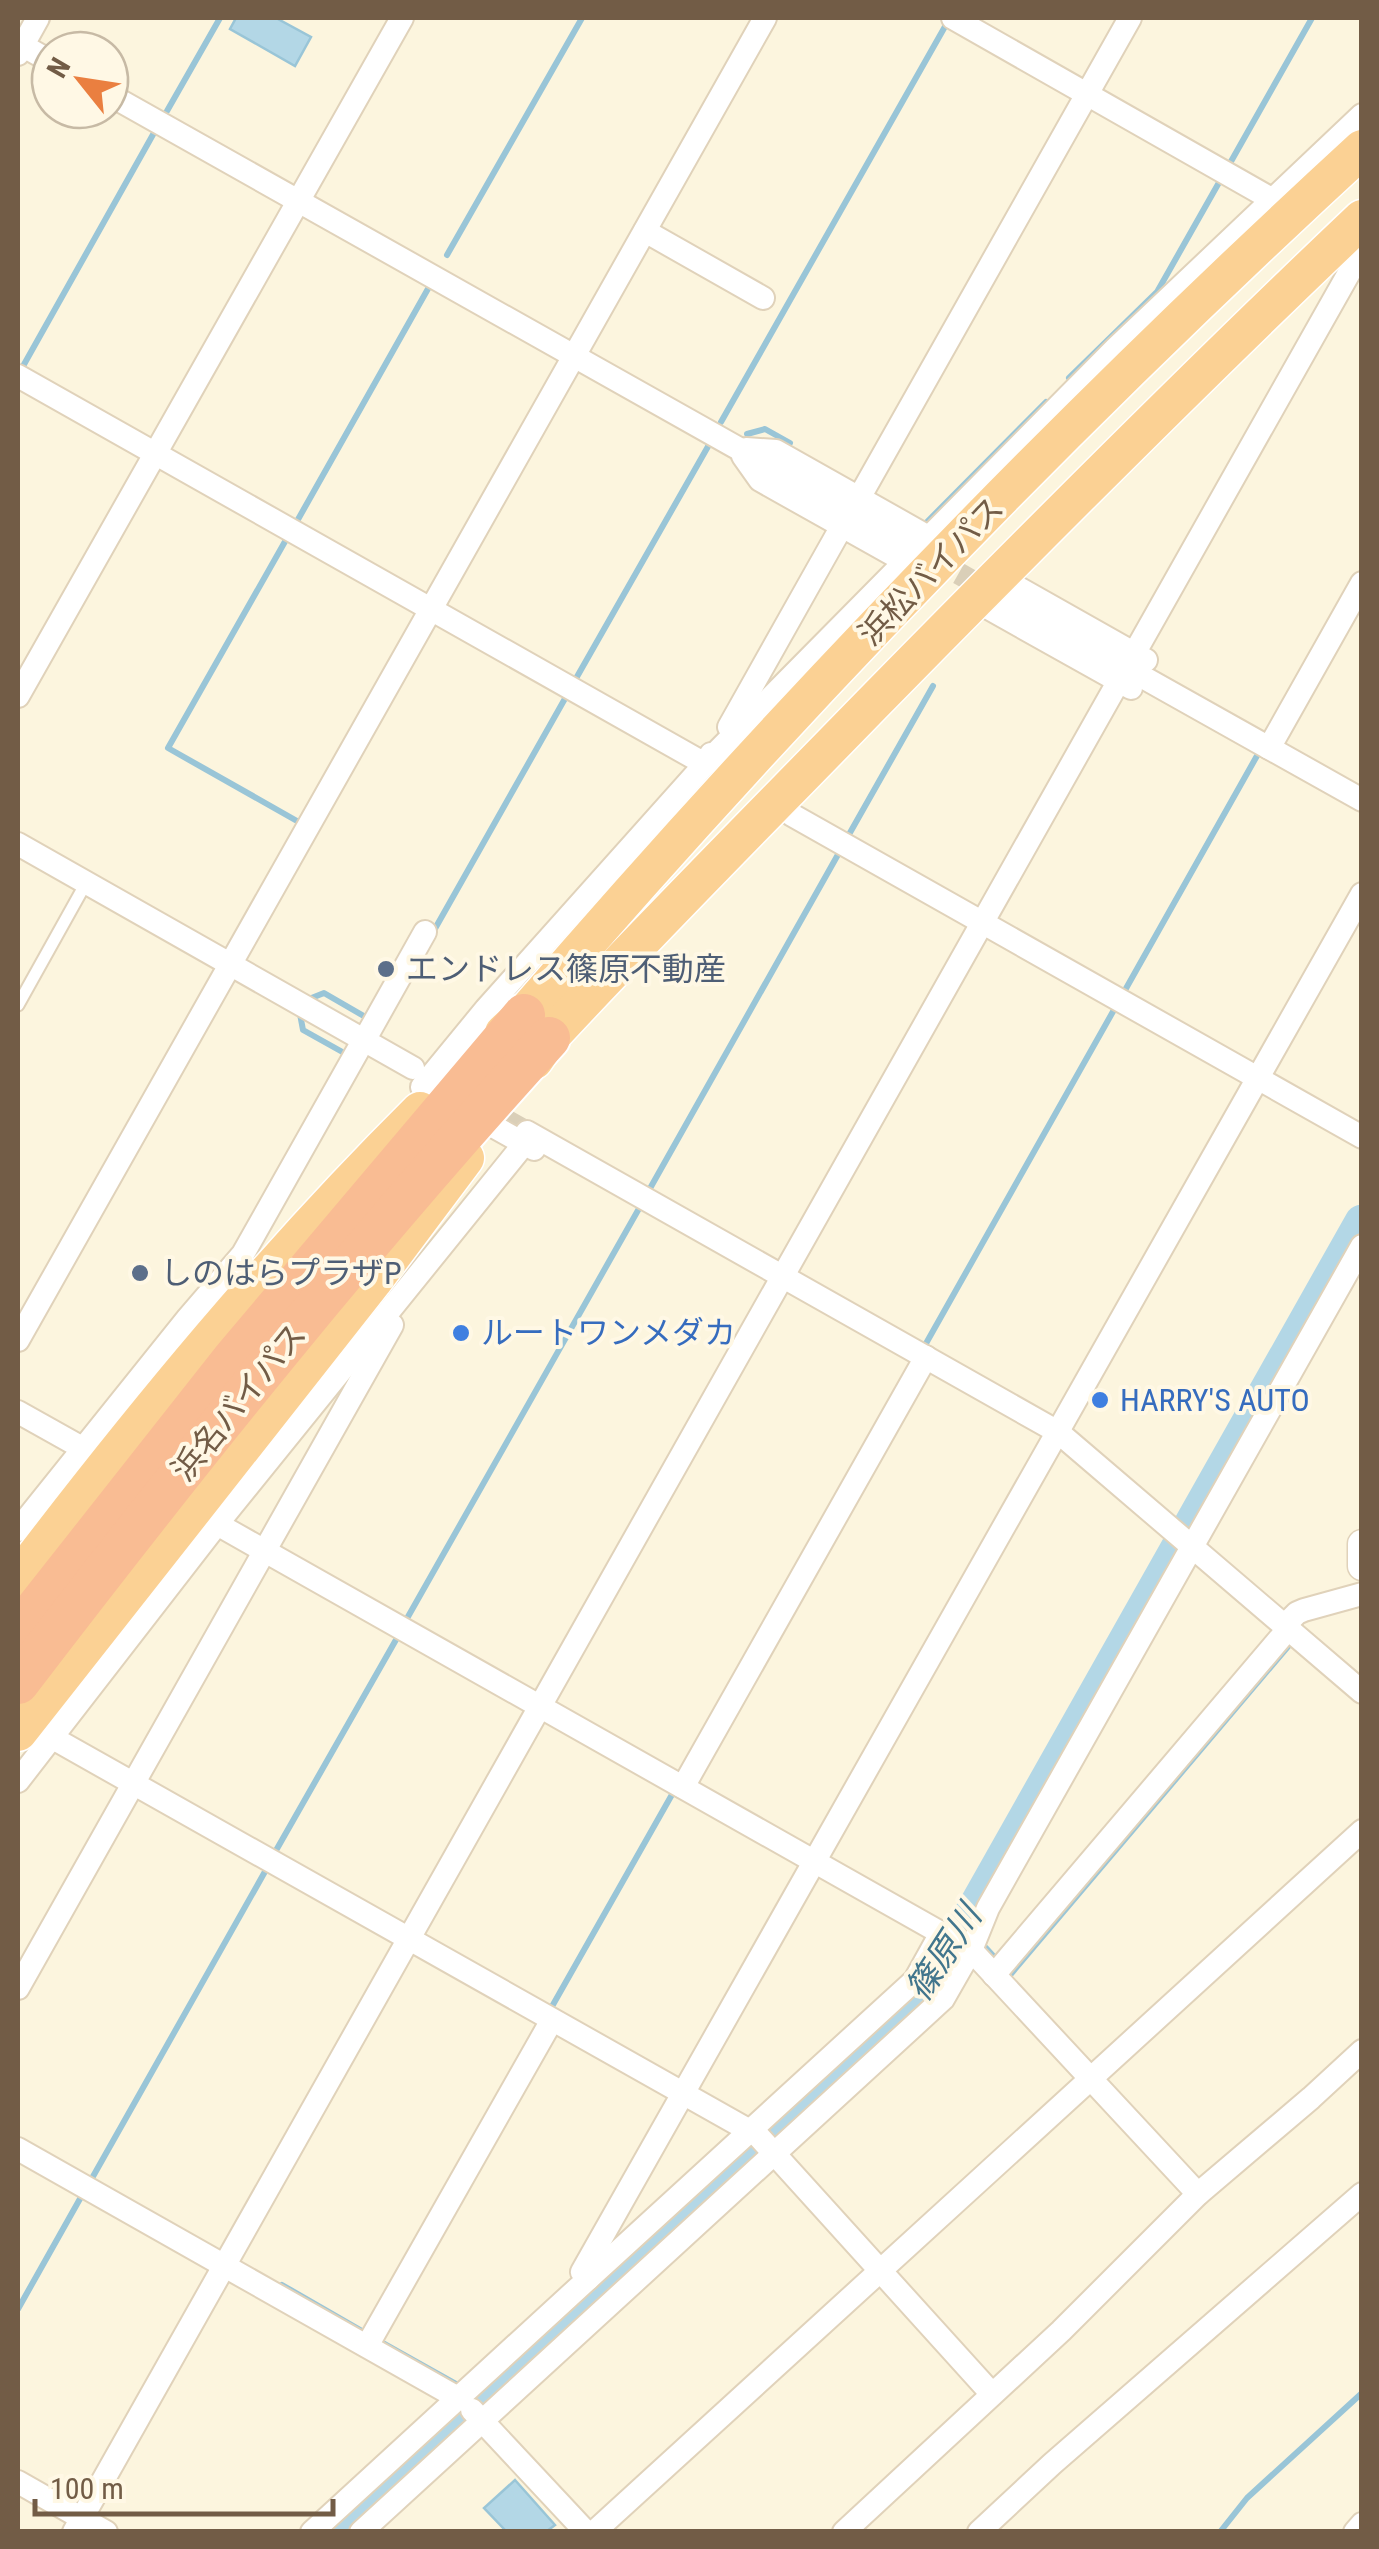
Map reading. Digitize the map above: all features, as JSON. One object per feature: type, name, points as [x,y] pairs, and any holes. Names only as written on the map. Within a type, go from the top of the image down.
[{"type":"highway","name":"浜松バイパス","points":[[536,1027],[923,553],[1133,366],[1282,206],[1362,149]]},
{"type":"highway","points":[[1133,366],[1253,272],[1362,178]]},
{"type":"highway","name":"浜松バイパス","points":[[536,1027],[666,914],[777,801],[994,593],[1170,403],[1358,236]]},
{"type":"highway","points":[[18,1578],[95,1456],[210,1338],[353,1179],[433,1079],[536,1027]]},
{"type":"highway","points":[[34,1735],[205,1515],[373,1282],[511,1126],[536,1027]]},
{"type":"highway","name":"浜名バイパス","points":[[18,1632],[234,1358],[536,1027]]},
{"type":"highway","name":"浜名バイパス","points":[[18,1683],[258,1378],[432,1169],[536,1027]]},
{"type":"street","points":[[19,48],[38,18]]},
{"type":"street","points":[[18,696],[402,18]]},
{"type":"street","points":[[18,1340],[766,18]]},
{"type":"street","points":[[953,18],[1282,206]]},
{"type":"street","points":[[858,498],[1130,18]]},
{"type":"street","points":[[130,106],[923,553]]},
{"type":"street","points":[[433,1079],[486,1009],[705,764],[923,553],[1116,348],[1282,206],[1362,115]]},
{"type":"street","points":[[645,231],[763,298]]},
{"type":"street","points":[[78,2525],[1126,667],[1358,236]]},
{"type":"street","points":[[18,376],[705,764]]},
{"type":"street","points":[[737,448],[776,451],[858,498],[923,553]]},
{"type":"street","points":[[737,448],[760,480],[842,526],[923,553]]},
{"type":"street","points":[[705,764],[842,526]]},
{"type":"street","points":[[1269,748],[1362,583]]},
{"type":"street","points":[[994,593],[1126,667],[1146,660],[1169,692]]},
{"type":"street","points":[[994,593],[1126,667],[1130,688],[1169,692],[1362,800]]},
{"type":"street","points":[[777,801],[792,815],[1362,1137]]},
{"type":"street","points":[[18,844],[433,1079]]},
{"type":"street","points":[[588,2279],[582,2272],[1362,894]]},
{"type":"street","points":[[18,1530],[95,1456],[188,1318],[244,1254],[425,932]]},
{"type":"street","points":[[306,1007],[331,1035],[364,1040],[433,1079]]},
{"type":"street","points":[[511,1126],[603,1161],[628,1189]]},
{"type":"street","points":[[511,1126],[591,1182],[628,1189],[1058,1432],[1362,1692]]},
{"type":"street","points":[[511,1126],[383,1318],[205,1515],[956,1941],[994,1975],[1198,2194]]},
{"type":"street","points":[[312,2532],[468,2406],[760,2140],[988,1908],[1186,1541],[1362,1246]]},
{"type":"street","points":[[18,1988],[392,1325],[383,1318]]},
{"type":"street","points":[[683,1787],[926,1357]]},
{"type":"street","points":[[18,1412],[95,1456]]},
{"type":"street","points":[[1362,1544],[1362,1566]]},
{"type":"street","points":[[994,1975],[1297,1613],[1362,1594]]},
{"type":"street","points":[[18,1781],[34,1735],[133,1784],[760,2140],[991,2393]]},
{"type":"street","points":[[594,2532],[1362,1831]]},
{"type":"street","points":[[360,2532],[468,2406],[588,2279],[942,1999],[956,1941]]},
{"type":"street","points":[[367,2346],[552,2020]]},
{"type":"street","points":[[844,2532],[1061,2331],[1198,2194],[1362,2051]]},
{"type":"street","points":[[18,2149],[468,2406],[586,2532]]},
{"type":"street","points":[[979,2532],[1362,2194]]},
{"type":"street","points":[[18,2482],[78,2525],[106,2532]]},
{"type":"street","points":[[1356,2532],[1362,2524]]},
{"type":"lane","points":[[18,1005],[86,883]]},
{"type":"water","points":[[236,18],[276,18],[311,37],[295,66],[230,29]]},
{"type":"water","points":[[515,2480],[555,2525],[547,2531],[506,2531],[484,2508]]},
{"type":"waterway","points":[[167,111],[220,18]]},
{"type":"waterway","points":[[447,255],[582,18]]},
{"type":"waterway","points":[[1229,165],[1312,18]]},
{"type":"waterway","points":[[721,422],[947,23]]},
{"type":"waterway","points":[[22,368],[155,131]]},
{"type":"waterway","points":[[1069,378],[1157,292],[1221,179]]},
{"type":"waterway","points":[[296,523],[429,287]]},
{"type":"waterway","points":[[920,524],[923,526],[1046,402]]},
{"type":"waterway","points":[[747,434],[765,429],[790,443]]},
{"type":"waterway","points":[[574,682],[710,443]]},
{"type":"waterway","points":[[287,538],[168,748],[297,821]]},
{"type":"waterway","points":[[847,838],[933,686]]},
{"type":"waterway","points":[[432,934],[567,695]]},
{"type":"waterway","points":[[1124,992],[1258,754]]},
{"type":"waterway","points":[[648,1192],[840,851]]},
{"type":"waterway","points":[[309,999],[324,993],[369,1019]]},
{"type":"waterway","points":[[924,1347],[1115,1008]]},
{"type":"waterway","points":[[300,1014],[303,1030],[346,1054]]},
{"type":"waterway","points":[[405,1622],[641,1205]]},
{"type":"waterway","name":"篠原川","points":[[336,2532],[928,1991],[1362,1222]]},
{"type":"waterway","points":[[274,1854],[397,1638]]},
{"type":"waterway","points":[[1008,1972],[1010,1975],[1291,1643]]},
{"type":"waterway","points":[[550,2010],[674,1791]]},
{"type":"waterway","points":[[91,2180],[267,1868]]},
{"type":"waterway","points":[[986,1948],[996,1959]]},
{"type":"waterway","points":[[18,2309],[81,2197]]},
{"type":"waterway","points":[[282,2285],[362,2331]]},
{"type":"waterway","points":[[383,2343],[458,2385]]},
{"type":"waterway","points":[[1220,2532],[1247,2498],[1362,2393]]},
{"type":"tunnel","points":[[930,557],[993,593]]},
{"type":"tunnel","points":[[477,1104],[527,1132]]},
{"type":"place","name":"エンドレス篠原不動産","points":[[386,969]]},
{"type":"place","name":"しのはらプラザP","points":[[140,1273]]},
{"type":"place","name":"ルートワンメダカ","points":[[461,1333]]},
{"type":"place","name":"HARRY'S AUTO","points":[[1100,1400]]}]
